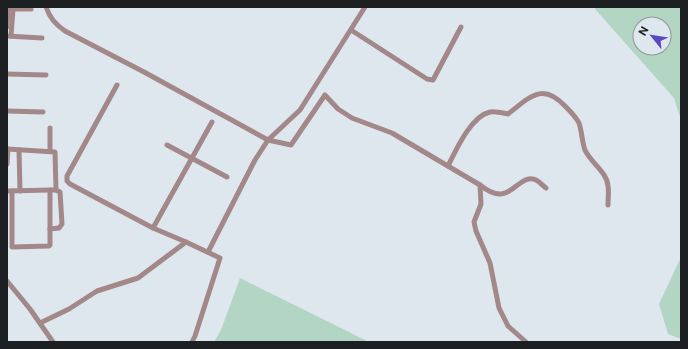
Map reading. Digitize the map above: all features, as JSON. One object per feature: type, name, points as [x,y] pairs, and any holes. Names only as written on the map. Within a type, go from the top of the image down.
[{"type":"street","points":[[46,7],[55,24],[65,31],[144,72],[268,140],[291,145],[325,95],[338,109],[352,118],[392,133],[496,194],[501,195],[507,193],[527,179],[532,178],[546,188]]},
{"type":"street","points":[[208,252],[255,160],[268,140],[300,110],[365,7]]},
{"type":"street","points":[[9,8],[31,9]]},
{"type":"street","points":[[7,27],[9,8]]},
{"type":"street","points":[[9,8],[9,36],[42,38]]},
{"type":"street","points":[[351,30],[427,79],[433,80],[461,27]]},
{"type":"street","points":[[7,74],[46,75]]},
{"type":"street","points":[[117,85],[67,176],[66,181],[153,228],[220,258],[192,342]]},
{"type":"street","points":[[448,166],[470,127],[481,116],[490,112],[508,114],[536,94],[544,92],[559,100],[572,113],[579,123],[586,150],[592,161],[602,172],[608,185],[608,205]]},
{"type":"street","points":[[7,111],[42,112]]},
{"type":"street","points":[[153,228],[212,122]]},
{"type":"street","points":[[50,128],[50,151]]},
{"type":"street","points":[[167,145],[226,177]]},
{"type":"street","points":[[7,164],[8,149],[55,152],[56,190]]},
{"type":"street","points":[[19,150],[20,191]]},
{"type":"street","points":[[480,185],[481,204],[474,222],[476,231],[490,263],[499,308],[508,326],[526,342]]},
{"type":"street","points":[[50,190],[50,229],[50,245],[12,247],[9,191],[20,191],[50,190],[56,190],[60,192],[62,224],[59,228],[50,229]]},
{"type":"street","points":[[40,323],[69,309],[97,291],[138,278],[186,242]]},
{"type":"street","points":[[7,281],[30,309],[53,342]]},
{"type":"green space","points":[[595,7],[681,7],[681,120],[674,98],[637,56],[672,56],[672,16],[632,16],[632,51],[595,9]]},
{"type":"green space","points":[[681,257],[681,339],[668,334],[659,304]]},
{"type":"green space","points":[[240,278],[369,342],[214,342],[221,330]]}]
